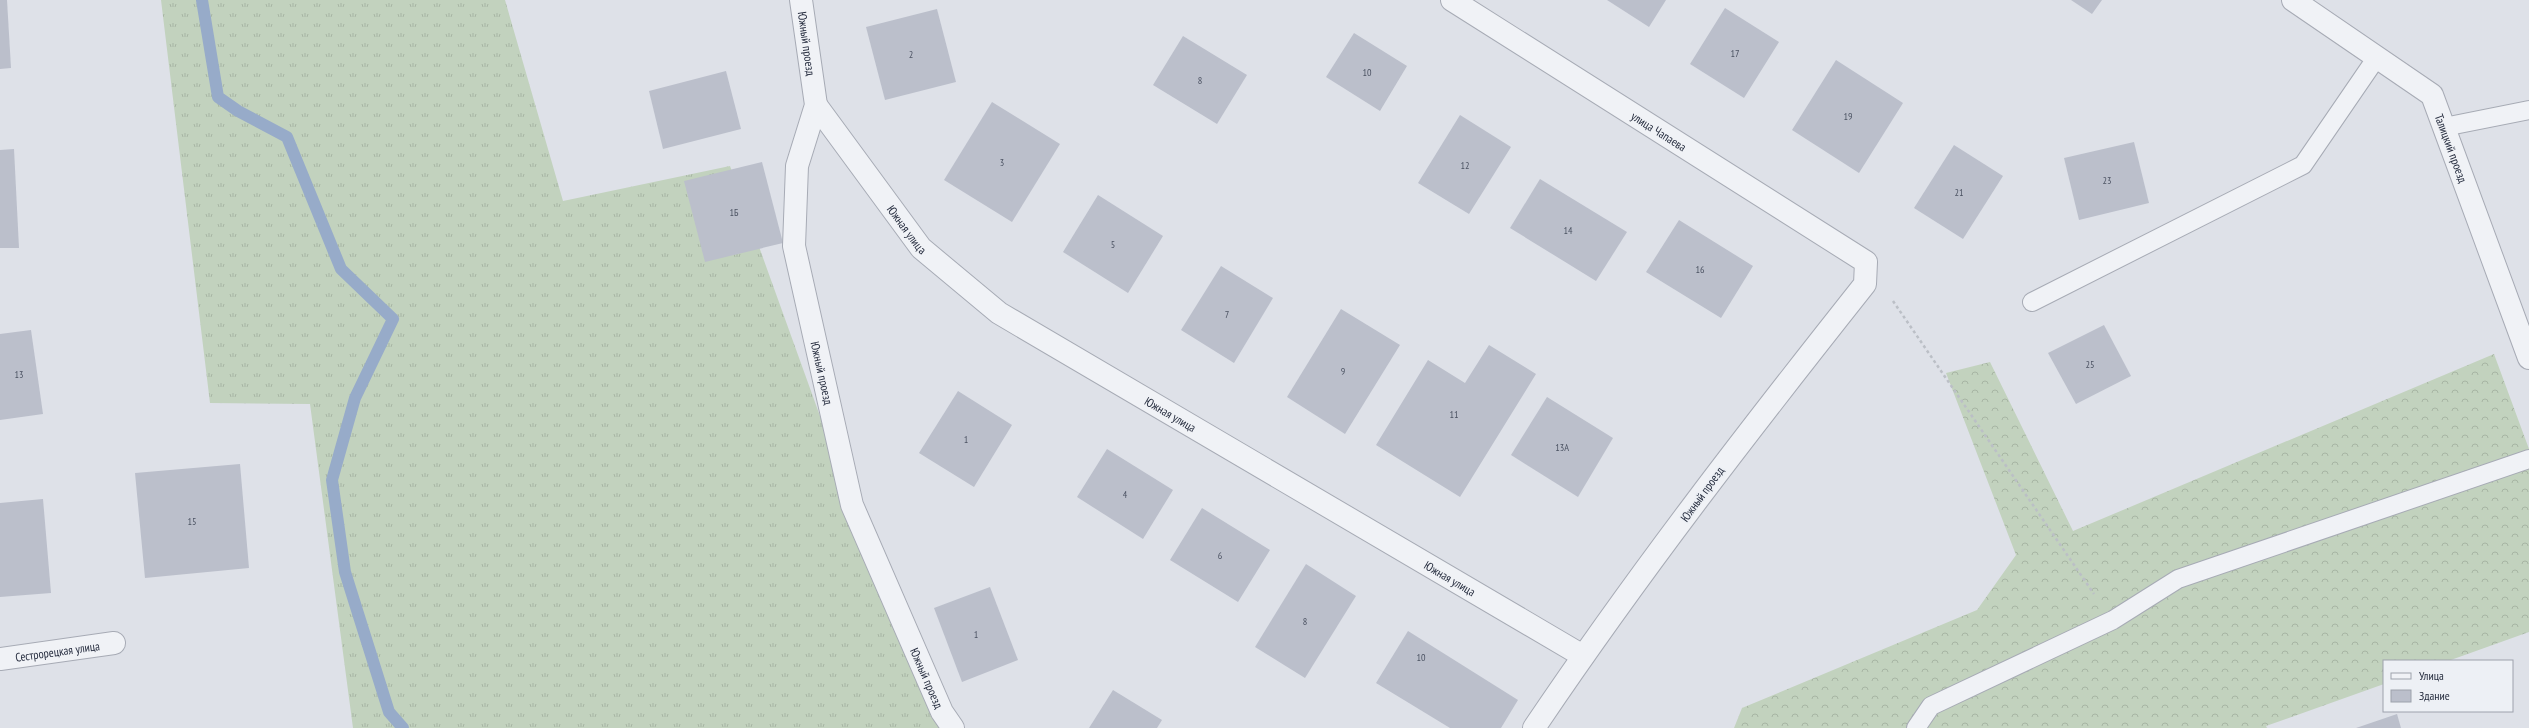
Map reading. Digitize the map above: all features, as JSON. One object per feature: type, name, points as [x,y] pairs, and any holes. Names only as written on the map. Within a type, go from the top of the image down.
[{"type":"street","name":"Южный проезд","points":[[800,0],[816,105],[797,166],[794,246],[852,505],[939,705],[953,728]]},
{"type":"street","name":"улица Чапаева","points":[[1452,0],[1866,262]]},
{"type":"street","name":"Талицкий проезд","points":[[2294,0],[2432,95],[2529,358]]},
{"type":"street","name":"Южная улица","points":[[816,105],[921,248],[999,313],[1583,656]]},
{"type":"street","name":"Южный проезд","points":[[1534,728],[1583,656],[1744,437],[1864,284],[1866,262]]},
{"type":"street","name":"Сестрорецкая улица","points":[[0,659],[114,643]]},
{"type":"lane","points":[[2032,302],[2303,165],[2377,57]]},
{"type":"lane","points":[[2444,127],[2529,110]]},
{"type":"lane","points":[[1916,728],[1931,706],[2113,620],[2178,579],[2529,459]]},
{"type":"path","points":[[1866,262],[2113,620]]},
{"type":"green space","points":[[161,0],[505,0],[563,201],[730,166],[852,505],[953,728],[353,728],[310,404],[210,403]]},
{"type":"green space","points":[[2494,354],[2529,449],[2529,632],[2451,660],[2383,660],[2383,684],[2266,726],[2267,728],[1734,728],[1742,708],[1977,610],[2016,555],[1946,373],[1990,362],[2073,531]]},
{"type":"building","points":[[0,0],[7,0],[11,68],[0,69]]},
{"type":"building","points":[[1607,0],[1666,0],[1649,27]]},
{"type":"building","points":[[2071,0],[2102,0],[2092,14]]},
{"type":"building","points":[[1725,8],[1779,42],[1744,98],[1690,64]]},
{"type":"building","points":[[937,9],[956,82],[885,100],[866,27]]},
{"type":"building","points":[[1354,33],[1407,66],[1380,111],[1326,77]]},
{"type":"building","points":[[1183,36],[1247,75],[1217,124],[1153,85]]},
{"type":"building","points":[[1836,60],[1903,103],[1859,173],[1792,130]]},
{"type":"building","points":[[726,71],[741,129],[663,149],[649,91]]},
{"type":"building","points":[[992,102],[1060,144],[1012,222],[944,180]]},
{"type":"building","points":[[1460,115],[1511,147],[1469,214],[1418,183]]},
{"type":"building","points":[[2134,142],[2149,203],[2079,220],[2064,158]]},
{"type":"building","points":[[1954,145],[2003,176],[1963,239],[1914,208]]},
{"type":"building","points":[[14,149],[19,248],[0,248],[0,150]]},
{"type":"building","points":[[762,162],[783,243],[705,262],[684,181]]},
{"type":"building","points":[[1540,179],[1627,232],[1596,281],[1510,228]]},
{"type":"building","points":[[1098,195],[1163,236],[1128,293],[1063,252]]},
{"type":"building","points":[[1679,220],[1753,266],[1721,318],[1646,272]]},
{"type":"building","points":[[1221,266],[1273,298],[1234,363],[1181,330]]},
{"type":"building","points":[[1341,309],[1400,345],[1345,434],[1287,397]]},
{"type":"building","points":[[2104,325],[2131,376],[2076,404],[2048,353]]},
{"type":"building","points":[[31,330],[43,414],[0,420],[0,334]]},
{"type":"building","points":[[1489,345],[1536,374],[1460,497],[1376,445],[1428,360],[1465,383]]},
{"type":"building","points":[[958,391],[1012,425],[974,487],[919,453]]},
{"type":"building","points":[[1547,397],[1613,438],[1578,497],[1511,455]]},
{"type":"building","points":[[1107,449],[1173,490],[1143,539],[1077,497]]},
{"type":"building","points":[[240,464],[249,568],[145,578],[135,473]]},
{"type":"building","points":[[43,499],[51,593],[0,597],[0,503]]},
{"type":"building","points":[[1202,508],[1270,550],[1238,602],[1170,560]]},
{"type":"building","points":[[1306,564],[1356,596],[1305,678],[1255,647]]},
{"type":"building","points":[[990,587],[1018,660],[962,682],[934,608]]},
{"type":"building","points":[[1408,631],[1518,700],[1501,728],[1450,728],[1376,683]]},
{"type":"building","points":[[1113,690],[1162,720],[1157,728],[1089,728]]},
{"type":"building","points":[[2397,714],[2401,728],[2356,728]]},
{"type":"waterway","points":[[202,0],[218,97],[238,111],[287,137],[341,269],[393,319],[355,398],[332,480],[345,572],[389,712],[403,728]]}]
